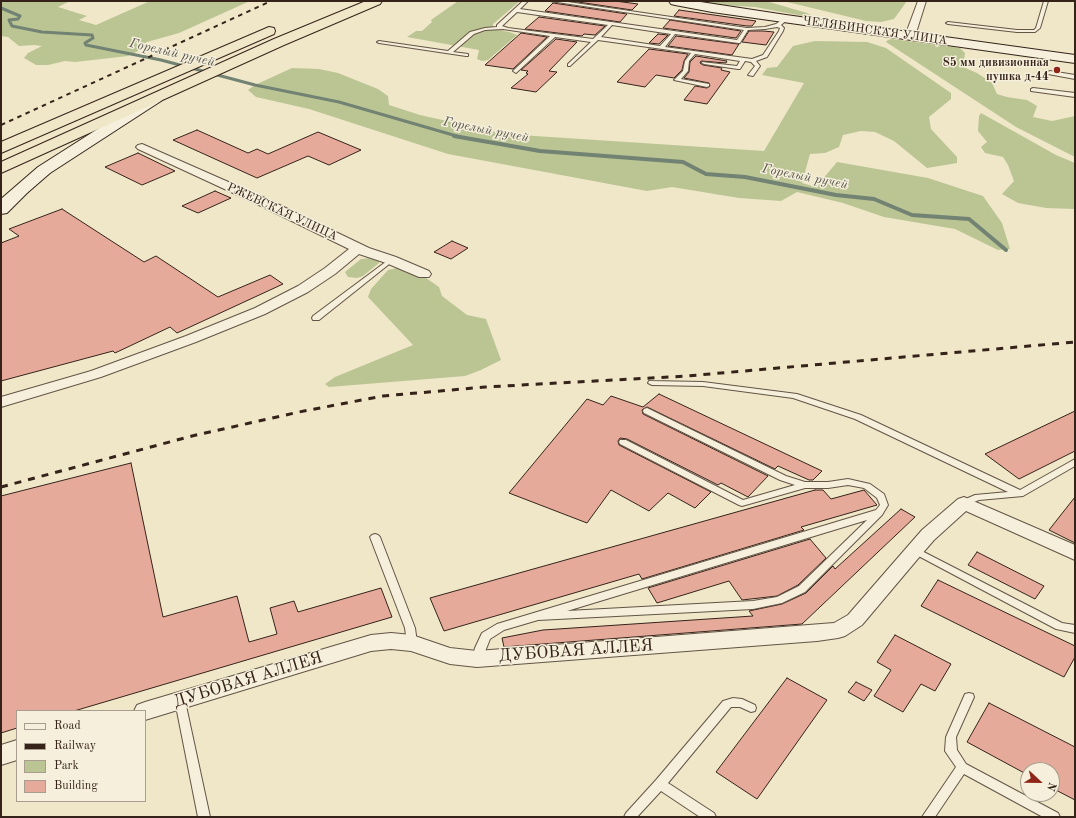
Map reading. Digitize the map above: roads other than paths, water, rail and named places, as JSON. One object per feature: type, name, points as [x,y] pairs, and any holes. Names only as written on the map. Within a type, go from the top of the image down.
[{"type":"highway","points":[[1,168],[266,48],[376,1]]},
{"type":"highway","points":[[1,148],[281,25]]},
{"type":"street","name":"ЧЕЛЯБИНСКАЯ УЛИЦА","points":[[675,1],[782,22],[910,36],[1075,59]]},
{"type":"street","points":[[910,36],[922,1]]},
{"type":"street","points":[[1,209],[22,188],[44,170],[159,96]]},
{"type":"street","name":"РЖЕВСКАЯ УЛИЦА","points":[[142,147],[263,202],[358,248],[424,274]]},
{"type":"street","points":[[1,402],[96,374],[191,339],[260,311],[303,289],[330,271],[358,248]]},
{"type":"street","points":[[964,503],[1075,553]]},
{"type":"street","name":"ДУБОВАЯ АЛЛЕЯ","points":[[146,712],[371,643],[391,641],[412,643],[450,656],[477,659],[817,633],[838,630],[855,620],[914,550],[928,535],[964,503]]},
{"type":"street","points":[[1,755],[16,750]]},
{"type":"lane","points":[[503,28],[500,24],[526,1]]},
{"type":"lane","points":[[448,53],[472,33],[485,29],[503,28],[662,47],[753,61],[765,56],[782,28],[782,22],[765,28],[747,29],[552,1]]},
{"type":"lane","points":[[948,23],[1017,32],[1035,31],[1038,28],[1046,1]]},
{"type":"lane","points":[[516,10],[738,42],[747,29]]},
{"type":"lane","points":[[570,65],[611,24]]},
{"type":"lane","points":[[662,47],[674,33]]},
{"type":"lane","points":[[516,71],[554,35]]},
{"type":"lane","points":[[379,42],[466,56]]},
{"type":"lane","points":[[694,52],[687,61],[685,70],[677,80],[707,85]]},
{"type":"lane","points":[[704,63],[738,68],[743,60]]},
{"type":"lane","points":[[751,75],[758,66],[753,61]]},
{"type":"lane","points":[[1050,73],[1075,77]]},
{"type":"lane","points":[[1033,90],[1075,96]]},
{"type":"lane","points":[[316,318],[391,260]]},
{"type":"lane","points":[[652,383],[703,384],[794,396],[858,417],[1020,494]]},
{"type":"lane","points":[[647,411],[783,478],[804,485]]},
{"type":"lane","points":[[538,616],[753,605],[779,600],[802,589],[879,513],[884,505],[881,496],[867,486],[848,482],[828,485],[804,485],[742,503],[623,442]]},
{"type":"lane","points":[[964,503],[978,497],[1020,494],[1075,462]]},
{"type":"lane","points":[[477,659],[480,648],[486,636],[501,627],[879,513]]},
{"type":"lane","points":[[375,537],[410,628],[412,643]]},
{"type":"lane","points":[[914,550],[1060,626],[1075,629]]},
{"type":"lane","points":[[969,697],[951,736],[951,751],[962,767],[1054,817]]},
{"type":"lane","points":[[180,701],[204,817]]},
{"type":"lane","points":[[630,817],[660,784],[727,704],[733,702],[742,703],[751,708]]},
{"type":"lane","points":[[928,817],[962,767]]},
{"type":"lane","points":[[660,784],[710,817]]},
{"type":"waterway","name":"Горелый ручей","points":[[1,8],[20,16],[18,19],[9,20],[12,26],[42,32],[92,35],[93,38],[85,43],[86,45],[161,60],[255,85],[339,102],[460,137]]},
{"type":"waterway","name":"Горелый ручей","points":[[454,136],[540,151],[683,162],[706,174],[745,177],[836,195],[874,199],[912,215],[969,219],[1006,250]]},
{"type":"railway","points":[[1,125],[271,1]]},
{"type":"railway","points":[[1,487],[192,436],[299,412],[383,396],[485,387],[687,376],[1075,342]]},
{"type":"place","name":"85 мм дивизионная пушка д-44","points":[[1057,70]]}]
